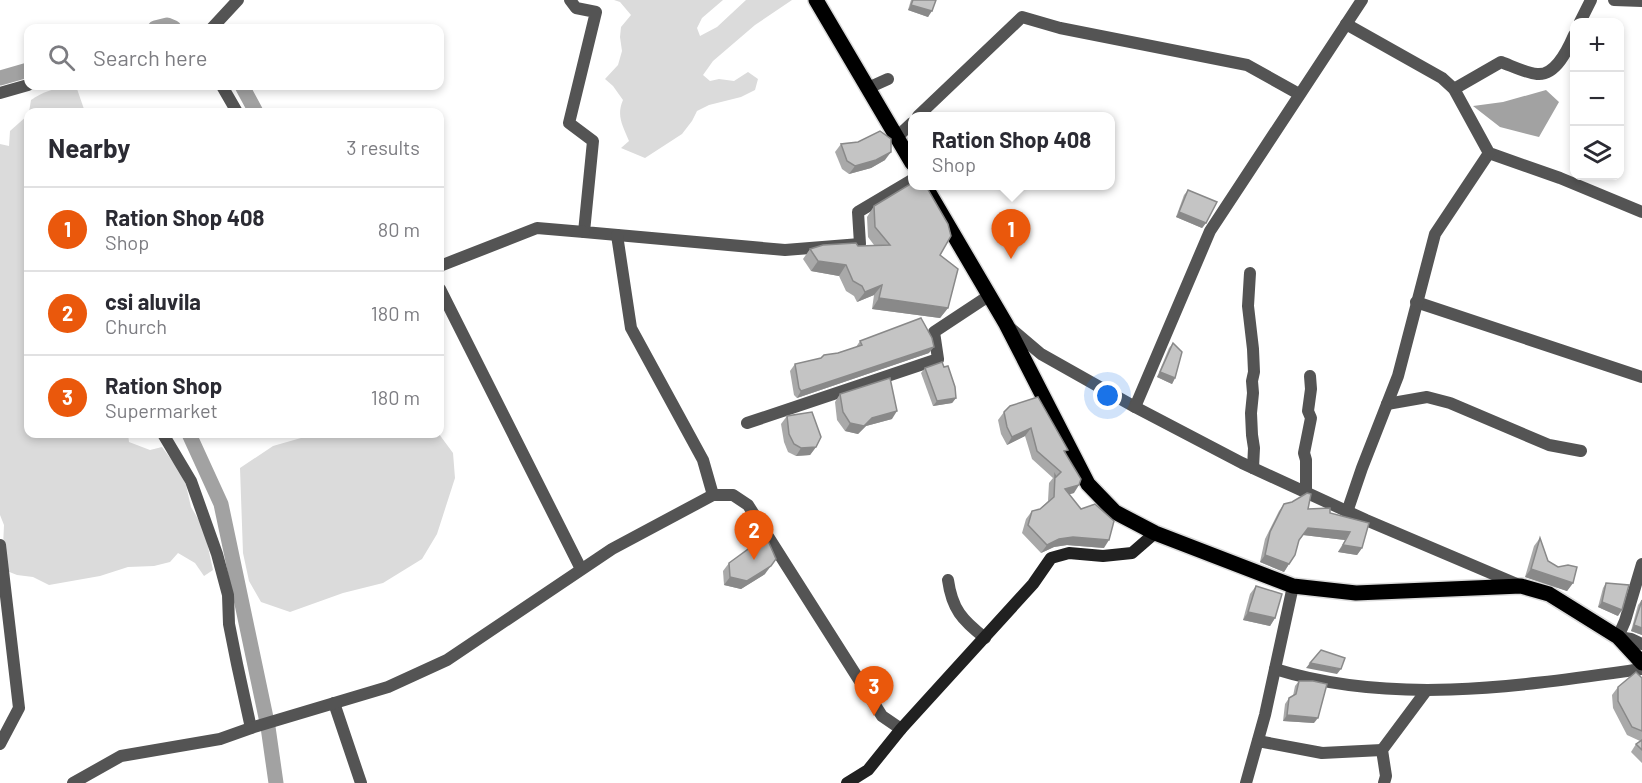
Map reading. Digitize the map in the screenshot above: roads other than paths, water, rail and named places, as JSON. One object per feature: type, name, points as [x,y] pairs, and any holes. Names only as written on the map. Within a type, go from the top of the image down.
[{"type":"main road","points":[[816,0],[908,156]]},
{"type":"main road","points":[[927,190],[1006,324],[1088,484],[1115,512],[1155,533],[1293,586],[1356,593],[1521,586],[1549,594],[1618,637],[1642,663]]},
{"type":"street","points":[[216,24],[238,0]]},
{"type":"street","points":[[570,0],[576,8],[596,12],[569,123],[593,141],[584,232]]},
{"type":"street","points":[[1135,407],[1210,231],[1362,0]]},
{"type":"street","points":[[1582,18],[1591,0]]},
{"type":"street","points":[[1614,0],[1642,1]]},
{"type":"street","points":[[923,112],[1022,17],[1060,28],[1247,65],[1299,94]]},
{"type":"street","points":[[1346,24],[1442,78],[1454,89],[1489,153],[1560,178],[1642,212]]},
{"type":"street","points":[[1454,89],[1501,62],[1539,74],[1546,72],[1563,60],[1570,45]]},
{"type":"street","points":[[868,88],[888,79]]},
{"type":"street","points":[[0,93],[24,86]]},
{"type":"street","points":[[224,90],[235,108]]},
{"type":"street","points":[[897,137],[908,127]]},
{"type":"street","points":[[1347,512],[1398,376],[1435,234],[1489,153]]},
{"type":"street","points":[[444,264],[537,228],[785,250],[860,244],[858,212],[908,182]]},
{"type":"street","points":[[617,235],[631,328],[703,460],[713,495]]},
{"type":"street","points":[[1250,273],[1248,306],[1254,372],[1251,381],[1253,468]]},
{"type":"street","points":[[747,423],[938,359],[934,332],[990,295]]},
{"type":"street","points":[[444,297],[582,569]]},
{"type":"street","points":[[1416,302],[1642,377]]},
{"type":"street","points":[[1006,324],[1041,354],[1135,407],[1253,468],[1347,512],[1521,586]]},
{"type":"street","points":[[1306,493],[1304,453],[1311,418],[1308,411],[1310,376]]},
{"type":"street","points":[[1387,404],[1427,397],[1450,403],[1549,445],[1581,451]]},
{"type":"street","points":[[165,438],[191,481],[217,554],[228,595],[229,624],[251,728]]},
{"type":"street","points":[[73,783],[121,756],[220,739],[388,687],[447,660],[612,549],[713,495],[733,495],[748,505],[882,716],[901,729]]},
{"type":"street","points":[[847,783],[868,770],[901,729],[1033,584],[1051,558],[1069,553],[1103,556],[1132,553],[1155,533]]},
{"type":"street","points":[[0,545],[19,708],[0,744]]},
{"type":"street","points":[[1642,564],[1618,637],[1642,644]]},
{"type":"street","points":[[948,580],[950,594],[964,622],[985,638]]},
{"type":"street","points":[[1246,783],[1258,741],[1293,586]]},
{"type":"street","points":[[1275,669],[1336,685],[1426,691],[1559,681],[1642,669]]},
{"type":"street","points":[[1384,783],[1386,776],[1382,750],[1426,691]]},
{"type":"street","points":[[334,704],[361,783]]},
{"type":"street","points":[[1258,741],[1322,753],[1382,750]]},
{"type":"waterway","points":[[0,78],[24,71]]},
{"type":"waterway","points":[[244,90],[254,108]]},
{"type":"waterway","points":[[191,438],[221,504],[268,727],[276,783]]},
{"type":"place","name":"Ration Shop 408","points":[[1011,259]]},
{"type":"place","name":"csi aluvila","points":[[754,560]]},
{"type":"place","name":"Ration Shop","points":[[874,716]]}]
